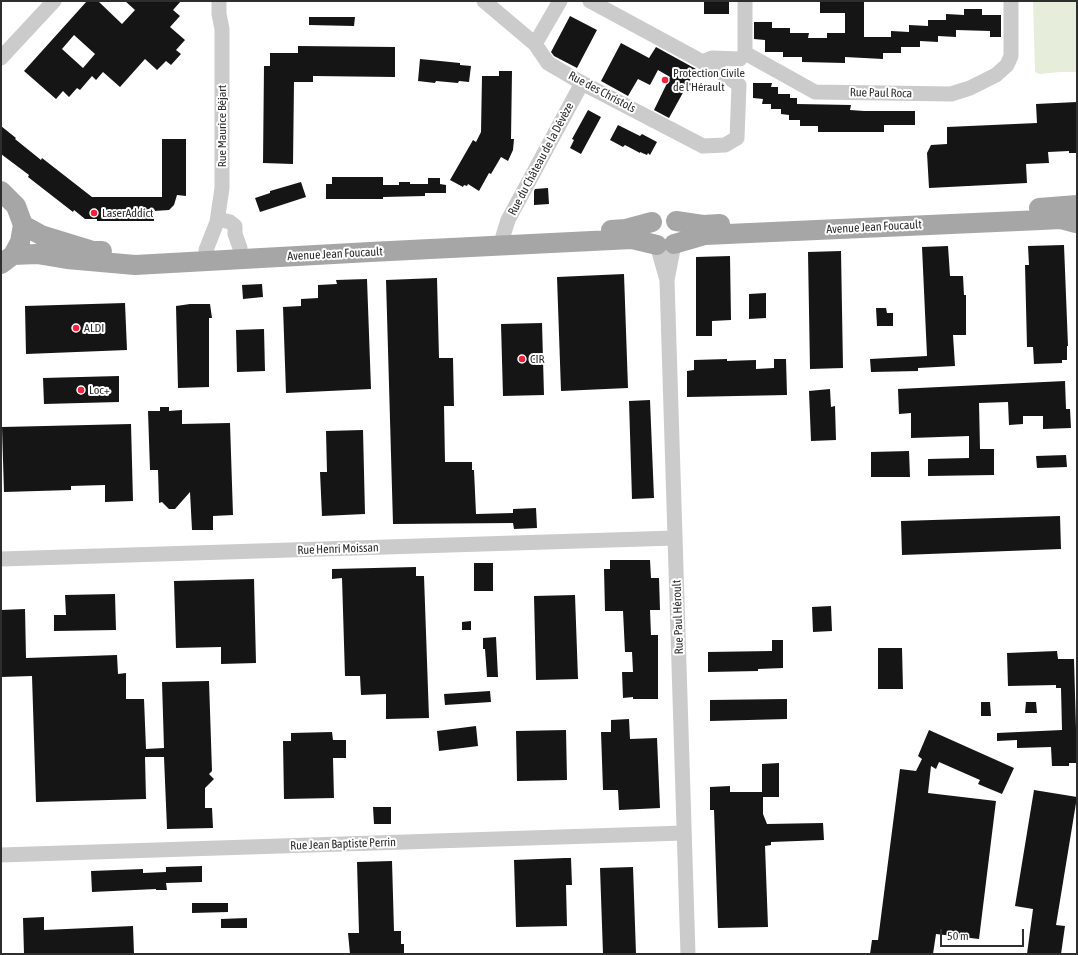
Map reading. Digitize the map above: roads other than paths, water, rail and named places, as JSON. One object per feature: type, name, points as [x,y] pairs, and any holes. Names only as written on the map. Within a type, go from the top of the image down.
[{"type":"main road","points":[[1,191],[16,206],[23,225],[20,242],[7,259]]},
{"type":"main road","name":"Avenue Jean Foucault","points":[[676,221],[702,225],[1040,208],[1077,214]]},
{"type":"main road","name":"Avenue Jean Foucault","points":[[7,259],[37,254],[67,259],[135,265],[632,239],[666,245],[704,235],[1061,219],[1077,214]]},
{"type":"main road","points":[[664,216],[671,217],[676,221],[679,224],[680,233],[677,241],[666,245],[651,239],[649,235],[650,226],[657,218],[664,216]]},
{"type":"main road","name":"Avenue Jean Foucault","points":[[23,225],[41,235],[93,250],[137,255],[240,248],[626,229],[652,222]]},
{"type":"street","points":[[1,58],[54,1]]},
{"type":"street","name":"Rue Maurice Béjart","points":[[206,250],[216,222],[222,188],[223,67],[222,29],[219,14],[219,1]]},
{"type":"street","name":"Rue des Christols","points":[[484,1],[535,44],[548,63],[582,83],[702,146],[725,146],[738,138],[739,85]]},
{"type":"street","points":[[535,44],[560,1]]},
{"type":"street","points":[[590,1],[702,62],[739,85],[745,1]]},
{"type":"street","name":"Rue Paul Roca","points":[[742,56],[815,92],[951,94],[970,88],[996,75],[1008,65],[1011,56],[1011,1]]},
{"type":"street","points":[[702,62],[712,58],[742,56]]},
{"type":"street","name":"Rue du Château de la Dévèze","points":[[503,236],[508,220],[582,83]]},
{"type":"street","points":[[226,221],[235,226],[235,234],[240,248]]},
{"type":"street","name":"Rue Paul Héroult","points":[[666,245],[688,954]]},
{"type":"street","name":"Rue Henri Moissan","points":[[1,559],[675,538]]},
{"type":"street","name":"Rue Jean Baptiste Perrin","points":[[1,855],[684,833]]},
{"type":"place","name":"Protection Civile de l'Hérault","points":[[665,80]]},
{"type":"place","name":"LaserAddict","points":[[94,213]]},
{"type":"place","name":"ALDI","points":[[76,328]]},
{"type":"place","name":"CIR","points":[[522,359]]},
{"type":"place","name":"Loc+","points":[[81,390]]}]
